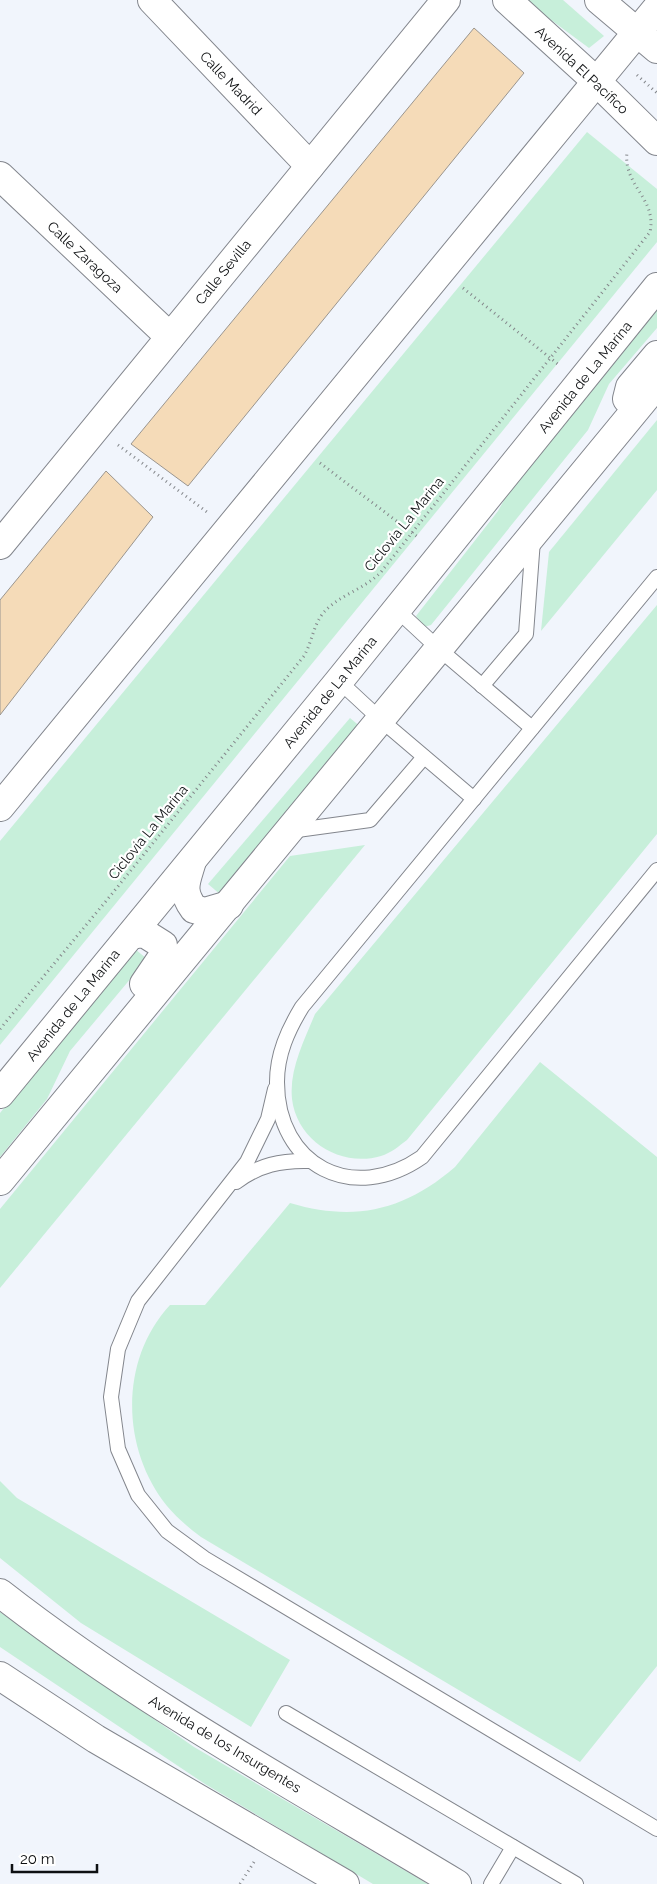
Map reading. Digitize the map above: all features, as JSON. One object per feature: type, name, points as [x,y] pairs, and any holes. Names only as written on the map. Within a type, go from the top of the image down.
[{"type":"main road","name":"Calle Madrid","points":[[152,0],[310,166]]},
{"type":"main road","name":"Calle Sevilla","points":[[0,545],[446,0]]},
{"type":"main road","name":"Avenida El Pacífico","points":[[507,0],[596,81],[648,133]]},
{"type":"main road","points":[[599,0],[647,40]]},
{"type":"main road","points":[[0,807],[596,81],[647,40],[657,8]]},
{"type":"main road","name":"Calle Zaragoza","points":[[0,176],[170,337]]},
{"type":"main road","name":"Avenida de La Marina","points":[[0,1094],[397,610],[656,289]]},
{"type":"main road","points":[[625,422],[623,412],[630,387],[657,355]]},
{"type":"main road","points":[[0,1181],[657,384]]},
{"type":"main road","points":[[193,857],[184,890],[186,898],[194,909],[205,912],[229,905]]},
{"type":"main road","points":[[74,1091],[90,1053],[157,968],[163,956],[163,945],[153,938],[144,934],[131,935]]},
{"type":"main road","name":"Avenida de los Insurgentes","points":[[0,1593],[59,1639],[131,1688],[457,1884]]},
{"type":"main road","points":[[0,1676],[96,1739],[345,1884]]},
{"type":"lane","points":[[482,686],[526,634],[534,534]]},
{"type":"lane","points":[[657,577],[302,1007],[284,1042],[268,1119],[259,1140],[247,1162],[226,1190],[138,1301],[118,1348],[111,1397],[118,1449],[138,1495],[167,1531],[204,1558],[657,1830]]},
{"type":"lane","points":[[397,610],[439,649],[532,728]]},
{"type":"lane","points":[[339,681],[381,720],[474,799]]},
{"type":"lane","points":[[290,831],[370,820],[424,757]]},
{"type":"lane","points":[[277,1081],[283,1119],[290,1136],[300,1152],[310,1161],[327,1171],[359,1179],[392,1174],[422,1157],[657,870]]},
{"type":"lane","points":[[226,1190],[249,1173],[269,1164],[287,1160],[310,1161]]},
{"type":"lane","points":[[286,1714],[576,1884]]},
{"type":"lane","points":[[491,1884],[513,1847]]},
{"type":"path","name":"Ciclovía La Marina","points":[[0,1028],[111,896],[304,656],[321,617],[337,602],[372,582],[650,232],[654,222],[651,204],[633,179],[626,160],[627,149],[648,133]]},
{"type":"path","points":[[441,271],[581,383]]},
{"type":"path","points":[[96,428],[229,529]]},
{"type":"path","points":[[297,446],[441,555]]},
{"type":"green space","points":[[524,0],[563,0],[604,36],[589,48]]},
{"type":"green space","points":[[587,132],[657,189],[657,242],[0,1045],[0,841]]},
{"type":"green space","points":[[657,305],[657,328],[609,384],[588,430],[431,625],[424,627],[416,616],[498,511],[520,471]]},
{"type":"green space","points":[[657,420],[657,490],[541,631],[549,552]]},
{"type":"green space","points":[[657,605],[657,834],[407,1140],[385,1155],[366,1159],[351,1158],[323,1148],[302,1127],[292,1099],[295,1066],[315,1014]]},
{"type":"green space","points":[[350,718],[362,728],[221,895],[208,884]]},
{"type":"green space","points":[[365,845],[0,1288],[0,1209],[290,856]]},
{"type":"green space","points":[[135,949],[147,959],[70,1051],[47,1099],[0,1157],[0,1113]]},
{"type":"green space","points":[[540,1062],[657,1157],[657,1666],[580,1762],[192,1530],[167,1506],[152,1483],[141,1458],[134,1432],[132,1405],[135,1378],[142,1352],[153,1327],[170,1305],[205,1305],[290,1203],[313,1209],[357,1212],[397,1203],[417,1194],[455,1167]]},
{"type":"green space","points":[[0,1481],[17,1498],[290,1660],[251,1727],[81,1623],[0,1558]]},
{"type":"green space","points":[[0,1612],[194,1747],[428,1884],[373,1884],[205,1784],[0,1647]]},
{"type":"building","points":[[474,28],[524,73],[188,486],[131,444]]},
{"type":"building","points":[[106,471],[153,517],[0,715],[0,600]]}]
